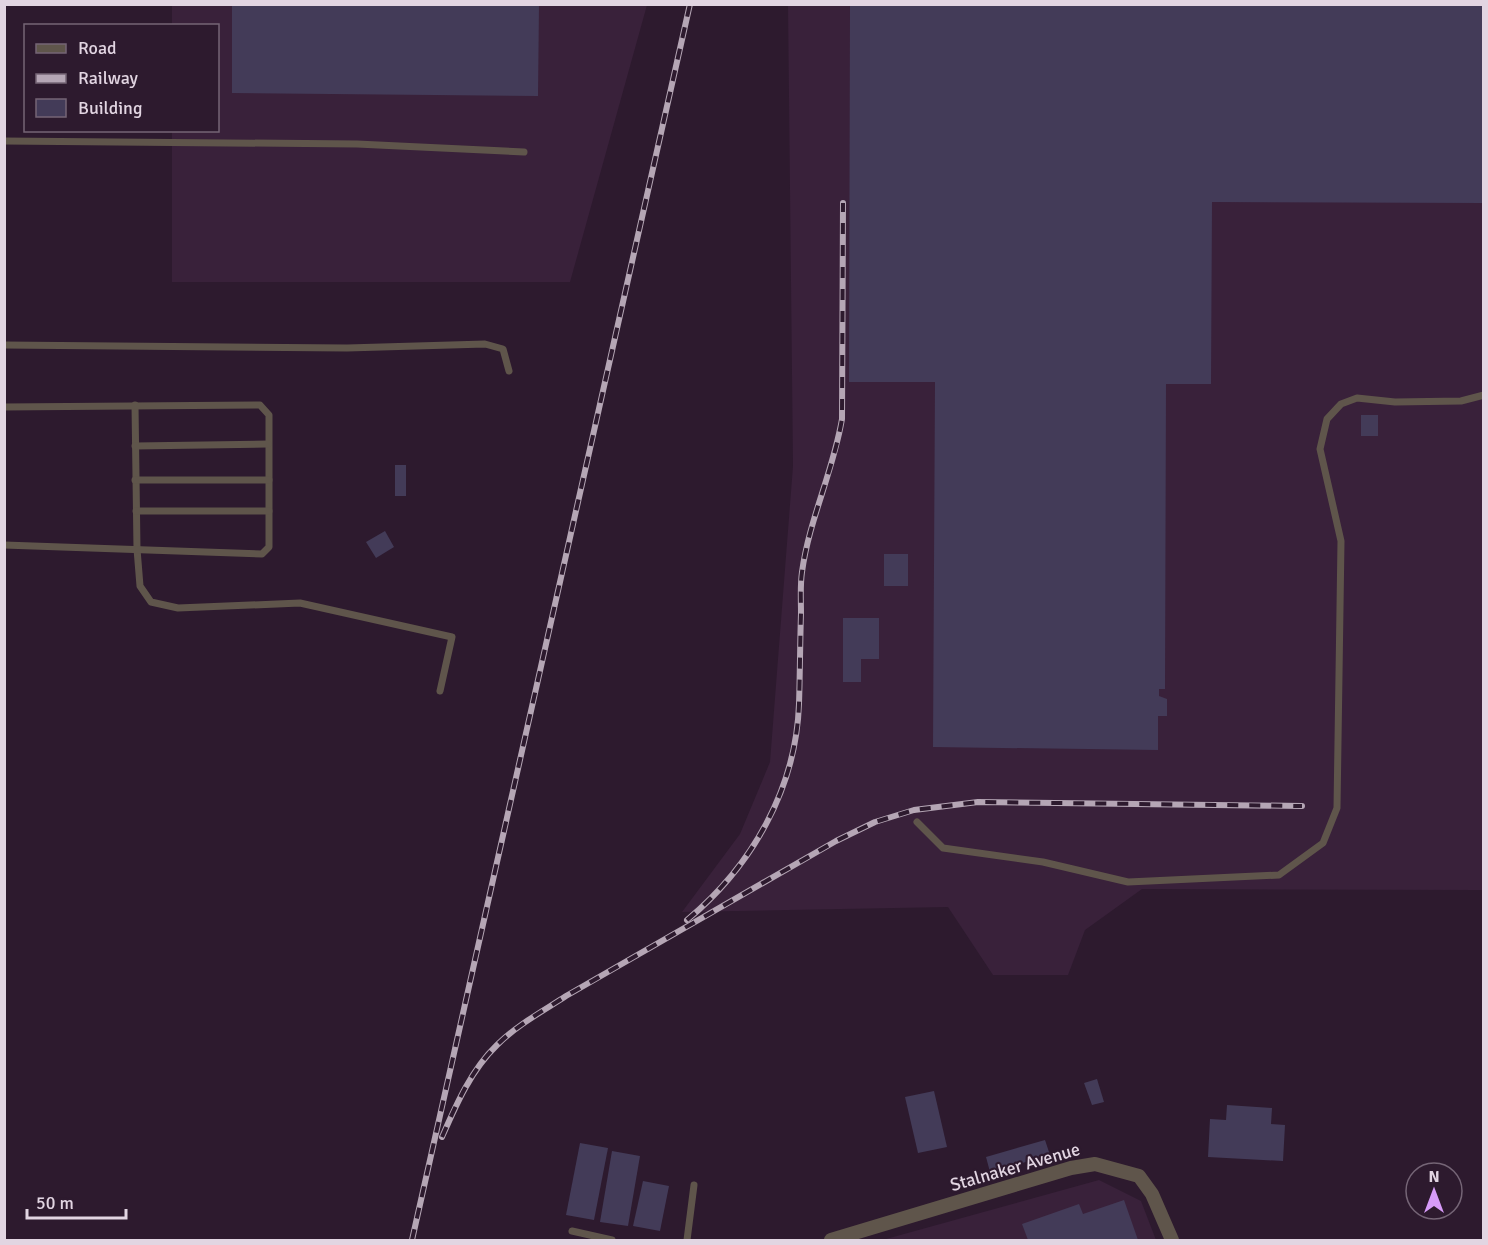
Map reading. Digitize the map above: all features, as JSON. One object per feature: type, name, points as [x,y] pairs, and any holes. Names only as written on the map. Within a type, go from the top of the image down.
[{"type":"street","name":"Stalnaker Avenue","points":[[831,1240],[1071,1168],[1095,1164],[1139,1176],[1152,1194],[1172,1240]]},
{"type":"lane","points":[[4,141],[357,144],[524,152]]},
{"type":"lane","points":[[4,345],[347,348],[485,344],[503,349],[509,371]]},
{"type":"lane","points":[[917,822],[943,848],[1043,862],[1128,882],[1280,875],[1323,843],[1336,808],[1341,541],[1320,449],[1328,419],[1341,404],[1357,398],[1395,402],[1451,401],[1484,395]]},
{"type":"lane","points":[[135,405],[137,549],[140,586],[151,603],[178,608],[300,603],[452,636],[440,691]]},
{"type":"lane","points":[[4,407],[260,405],[268,415],[269,547],[262,554],[4,545]]},
{"type":"lane","points":[[135,446],[268,444]]},
{"type":"lane","points":[[135,480],[269,480]]},
{"type":"lane","points":[[136,511],[269,511]]},
{"type":"lane","points":[[687,1240],[694,1185]]},
{"type":"lane","points":[[572,1231],[612,1240]]},
{"type":"shaded area","points":[[172,5],[647,5],[570,282],[172,282],[172,132],[219,132],[219,24],[172,24]]},
{"type":"shaded area","points":[[788,5],[1483,5],[1483,890],[1142,889],[1085,930],[1068,975],[993,975],[948,907],[682,912],[740,834],[770,762],[793,466]]},
{"type":"shaded area","points":[[1099,1180],[1141,1201],[1156,1240],[886,1239]]},
{"type":"building","points":[[232,4],[539,4],[538,96],[232,93]]},
{"type":"building","points":[[850,4],[1484,4],[1484,203],[1212,202],[1211,384],[1166,384],[1165,689],[1159,689],[1159,696],[1167,699],[1167,716],[1158,716],[1158,750],[933,747],[935,382],[849,382]]},
{"type":"building","points":[[1361,415],[1378,415],[1378,436],[1361,436]]},
{"type":"building","points":[[395,465],[406,465],[406,496],[395,496]]},
{"type":"building","points":[[385,531],[394,547],[376,558],[366,542]]},
{"type":"building","points":[[884,554],[908,554],[908,586],[884,586]]},
{"type":"building","points":[[843,618],[879,618],[879,659],[861,659],[861,682],[843,682]]},
{"type":"building","points":[[1097,1079],[1104,1102],[1092,1105],[1084,1083]]},
{"type":"building","points":[[934,1091],[947,1147],[918,1153],[905,1097]]},
{"type":"building","points":[[1227,1105],[1272,1108],[1271,1124],[1285,1125],[1283,1161],[1208,1157],[1210,1119],[1226,1120]]},
{"type":"building","points":[[1045,1140],[1050,1155],[990,1172],[986,1157]]},
{"type":"building","points":[[580,1143],[608,1148],[594,1220],[566,1215]]},
{"type":"building","points":[[612,1151],[640,1156],[628,1226],[600,1222]]},
{"type":"building","points":[[643,1181],[669,1186],[660,1231],[633,1226]]},
{"type":"building","points":[[1124,1200],[1138,1240],[1028,1240],[1022,1224],[1079,1204],[1083,1214]]},
{"type":"railway","points":[[412,1240],[690,4]]},
{"type":"railway","points":[[687,920],[732,875],[766,824],[789,766],[796,735],[799,704],[802,572],[805,553],[842,419],[843,203]]},
{"type":"railway","points":[[442,1137],[479,1065],[497,1045],[522,1025],[566,996],[836,841],[875,822],[914,810],[978,802],[1302,806]]}]
